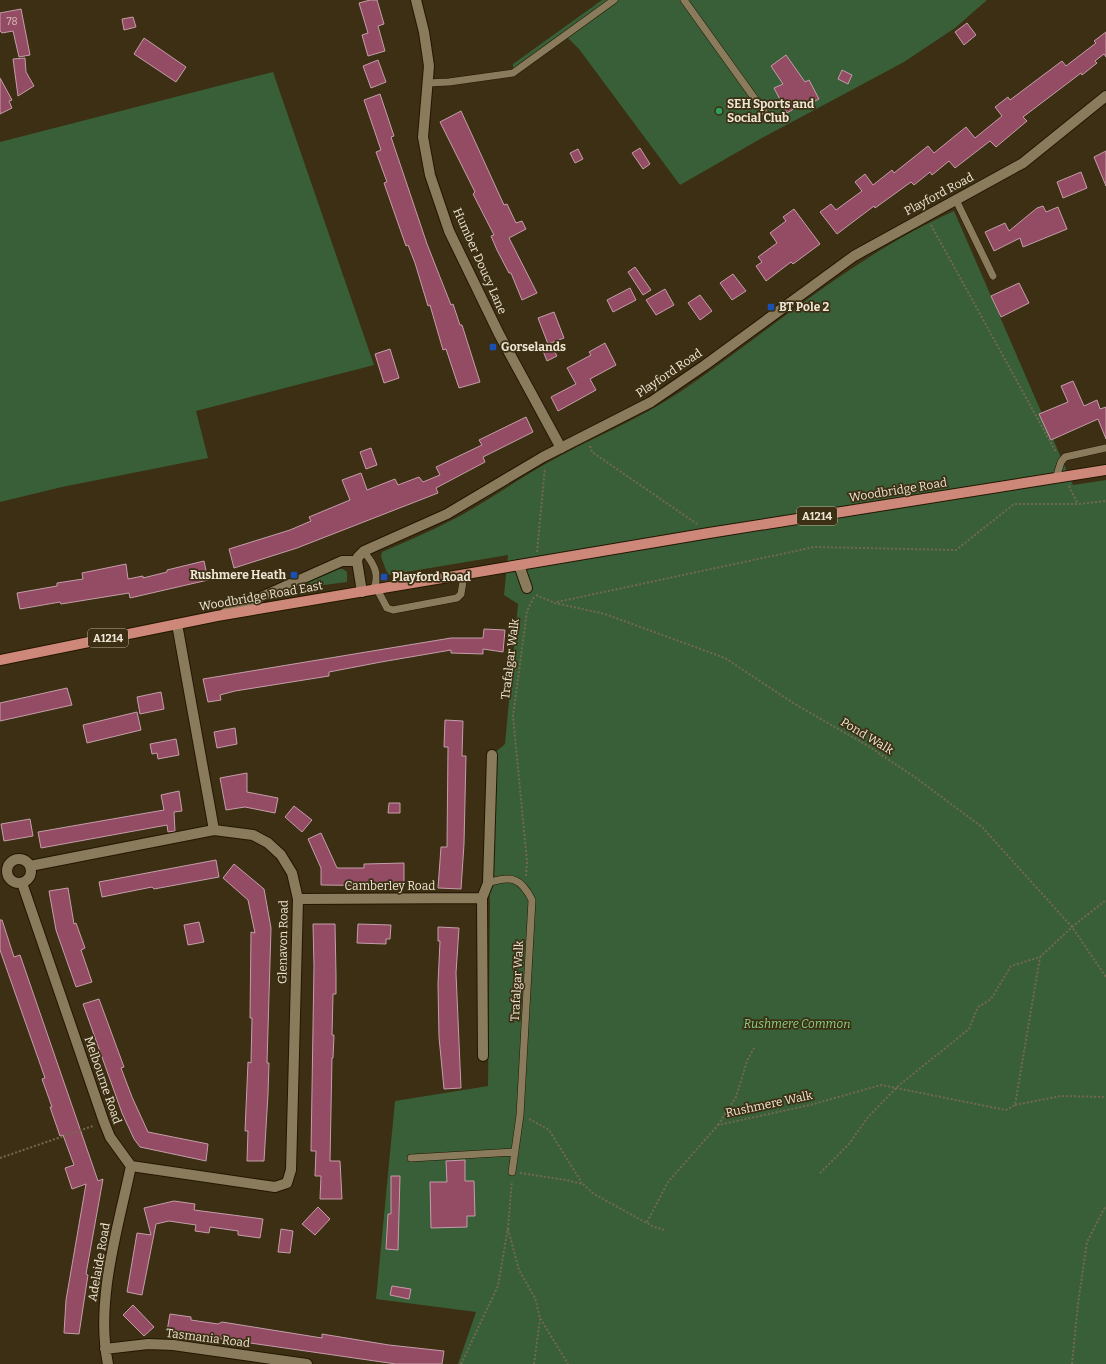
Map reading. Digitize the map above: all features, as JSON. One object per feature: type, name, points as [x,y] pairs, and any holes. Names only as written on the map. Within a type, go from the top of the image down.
[{"type":"main road","name":"Woodbridge Road","points":[[523,564],[1106,470]]},
{"type":"main road","name":"Woodbridge Road East","points":[[0,660],[217,616],[523,564]]},
{"type":"street","name":"Humber Doucy Lane","points":[[416,0],[424,32],[429,66],[423,137],[430,175],[449,231],[499,334],[561,448]]},
{"type":"street","name":"Playford Road","points":[[363,551],[447,514],[561,448],[651,402],[705,365],[840,265],[925,215],[996,179],[1033,156],[1106,96]]},
{"type":"street","points":[[362,592],[357,561],[358,556],[363,551]]},
{"type":"street","points":[[217,616],[342,561],[357,561]]},
{"type":"street","points":[[523,564],[530,590]]},
{"type":"street","points":[[30,866],[214,830],[177,624]]},
{"type":"street","points":[[483,1056],[482,898],[488,883],[492,755]]},
{"type":"street","name":"Glenavon Road","points":[[131,1166],[275,1187],[287,1183],[291,1170],[298,899],[292,873],[282,855],[268,843],[253,835],[214,830]]},
{"type":"street","points":[[21,859],[30,866],[31,875],[22,883],[10,880],[7,873],[8,866],[14,860],[21,859]]},
{"type":"street","name":"Melbourne Road","points":[[22,883],[104,1122],[110,1137],[131,1166]]},
{"type":"street","name":"Camberley Road","points":[[298,899],[482,898]]},
{"type":"street","name":"Adelaide Road","points":[[108,1364],[105,1349],[103,1322],[106,1289],[131,1166]]},
{"type":"street","name":"Tasmania Road","points":[[105,1349],[148,1344],[173,1345],[307,1364]]},
{"type":"lane","points":[[427,83],[449,82],[513,73],[614,0]]},
{"type":"lane","points":[[684,0],[765,113]]},
{"type":"lane","points":[[956,200],[993,276]]},
{"type":"lane","points":[[1060,477],[1062,462],[1065,457],[1106,448]]},
{"type":"lane","points":[[363,551],[375,566],[375,590],[387,608],[393,610],[457,598],[461,594],[464,575]]},
{"type":"lane","points":[[488,883],[501,879],[514,880],[525,886]]},
{"type":"lane","name":"Trafalgar Walk","points":[[512,1172],[520,1115],[532,900],[525,886]]},
{"type":"lane","points":[[411,1158],[515,1152]]},
{"type":"path","points":[[925,215],[1062,462]]},
{"type":"path","points":[[586,435],[592,452],[702,527]]},
{"type":"path","points":[[536,553],[545,461]]},
{"type":"path","points":[[1060,477],[1078,504]]},
{"type":"path","points":[[530,590],[536,595],[555,603],[814,547],[956,550],[1014,504],[1078,504],[1106,501]]},
{"type":"path","name":"Trafalgar Walk","points":[[525,886],[528,862],[514,716],[527,611],[536,595]]},
{"type":"path","name":"Pond Walk","points":[[555,603],[605,614],[726,658],[793,703],[868,746],[916,778],[982,827],[1072,927],[1106,977]]},
{"type":"path","points":[[820,1173],[849,1144],[868,1117],[897,1087],[969,1029],[978,1007],[991,999],[1011,966],[1040,957],[1072,927],[1106,900]]},
{"type":"path","points":[[1015,1105],[1040,957]]},
{"type":"path","points":[[718,1125],[736,1097],[754,1048]]},
{"type":"path","name":"Rushmere Walk","points":[[647,1222],[668,1182],[718,1125],[810,1105],[881,1085],[1006,1110],[1015,1105],[1061,1096],[1106,1097]]},
{"type":"path","points":[[520,1115],[542,1124],[549,1130],[583,1184],[594,1194],[654,1227],[665,1230]]},
{"type":"path","points":[[0,1158],[104,1122]]},
{"type":"path","points":[[461,1364],[498,1286],[508,1228],[512,1172],[583,1184]]},
{"type":"path","points":[[1072,1364],[1078,1304],[1087,1242],[1106,1205]]},
{"type":"path","points":[[508,1228],[519,1270],[535,1298],[540,1318],[568,1364]]},
{"type":"path","points":[[534,1364],[540,1318]]},
{"type":"green space","name":"SEH Sports and Social Club","points":[[602,0],[987,0],[955,28],[904,62],[762,138],[680,185],[579,49],[566,36],[513,73],[513,64]]},
{"type":"green space","points":[[273,72],[374,365],[196,411],[208,458],[62,487],[0,502],[0,142]]},
{"type":"green space","name":"Rushmere Common","points":[[954,211],[1073,485],[1106,480],[1106,1364],[458,1364],[476,1312],[376,1299],[395,1101],[488,1086],[490,901],[488,883],[492,755],[505,744],[518,604],[504,595],[508,555],[388,575],[381,557],[382,552],[452,520],[547,463],[664,402],[714,368],[813,295],[847,272],[917,229]]},
{"type":"green space","points":[[339,569],[343,569],[347,572],[347,582],[294,589]]},
{"type":"building","points":[[377,0],[384,24],[378,26],[385,51],[368,56],[362,35],[368,33],[359,3]]},
{"type":"building","points":[[21,9],[30,55],[19,57],[13,31],[2,33],[0,31],[0,13]]},
{"type":"building","points":[[133,17],[136,27],[124,30],[122,19]]},
{"type":"building","points":[[967,23],[976,35],[964,45],[955,32]]},
{"type":"building","points":[[1106,32],[1106,57],[1104,54],[1095,61],[1097,63],[1082,75],[1081,73],[1023,117],[1027,121],[996,147],[990,141],[955,168],[949,161],[932,175],[930,172],[914,185],[911,182],[875,208],[874,206],[837,234],[820,212],[831,204],[836,210],[862,191],[855,182],[865,174],[873,185],[892,170],[894,173],[928,146],[934,153],[966,127],[975,138],[1002,116],[995,107],[1008,97],[1010,100],[1062,61],[1066,66],[1096,43],[1094,41]]},
{"type":"building","points":[[144,38],[186,67],[176,82],[134,54]]},
{"type":"building","points":[[786,55],[805,82],[809,80],[819,99],[801,108],[800,105],[787,113],[774,88],[783,84],[771,66]]},
{"type":"building","points":[[25,58],[26,72],[34,86],[18,96],[13,59]]},
{"type":"building","points":[[378,60],[386,82],[371,88],[363,66]]},
{"type":"building","points":[[842,70],[852,75],[848,84],[838,79]]},
{"type":"building","points":[[0,78],[12,100],[9,101],[12,108],[0,114]]},
{"type":"building","points":[[380,94],[394,136],[391,137],[427,244],[451,305],[453,304],[460,325],[462,325],[480,382],[459,388],[446,349],[443,350],[430,305],[428,306],[415,263],[408,245],[406,246],[384,183],[387,182],[376,152],[381,150],[364,100]]},
{"type":"building","points":[[461,111],[504,205],[507,204],[516,223],[522,221],[526,229],[509,238],[537,293],[522,300],[511,273],[509,273],[497,250],[491,236],[494,235],[473,194],[475,192],[440,122]]},
{"type":"building","points":[[640,148],[650,164],[643,169],[632,153]]},
{"type":"building","points":[[578,149],[583,159],[575,163],[570,153]]},
{"type":"building","points":[[1106,151],[1106,186],[1094,157]]},
{"type":"building","points":[[1081,172],[1087,188],[1063,198],[1057,182]]},
{"type":"building","points":[[1043,206],[1046,212],[1058,207],[1067,229],[1023,247],[1020,238],[994,251],[985,232],[1005,223],[1009,231],[1037,208]]},
{"type":"building","points":[[794,209],[820,244],[793,264],[791,262],[766,281],[756,266],[762,262],[758,257],[777,243],[770,233],[786,221],[783,217]]},
{"type":"building","points":[[635,267],[651,290],[643,295],[628,272]]},
{"type":"building","points":[[733,274],[746,291],[732,300],[720,283]]},
{"type":"building","points":[[1019,283],[1029,303],[1001,317],[991,296]]},
{"type":"building","points":[[630,288],[636,300],[613,312],[607,300]]},
{"type":"building","points":[[665,289],[674,305],[656,315],[646,300]]},
{"type":"building","points":[[700,295],[712,311],[700,320],[688,303]]},
{"type":"building","points":[[554,312],[564,338],[548,344],[538,318]]},
{"type":"building","points":[[605,343],[616,365],[590,379],[596,390],[558,411],[551,397],[576,384],[567,368],[591,355],[589,352]]},
{"type":"building","points":[[552,347],[557,356],[547,361],[543,351]]},
{"type":"building","points":[[390,349],[399,378],[384,383],[375,354]]},
{"type":"building","points":[[1073,381],[1084,406],[1097,400],[1100,409],[1106,407],[1106,439],[1098,419],[1051,440],[1039,414],[1068,402],[1061,386]]},
{"type":"building","points":[[526,417],[533,432],[483,457],[485,462],[436,488],[438,493],[297,548],[234,568],[229,549],[290,530],[311,521],[309,517],[350,500],[342,480],[361,473],[367,490],[395,479],[398,485],[419,477],[423,482],[440,475],[436,467],[482,445],[479,440]]},
{"type":"building","points":[[371,448],[377,465],[366,469],[360,452]]},
{"type":"building","points":[[204,561],[208,580],[130,598],[129,593],[20,609],[17,593],[57,586],[57,583],[83,579],[82,573],[126,564],[128,579],[143,576],[143,578],[167,572],[167,570]]},
{"type":"building","points":[[484,629],[505,630],[503,652],[483,649],[483,654],[451,653],[451,650],[329,672],[329,676],[235,691],[220,695],[221,700],[208,702],[203,679],[451,638],[483,638]]},
{"type":"building","points":[[67,688],[72,705],[0,721],[0,703]]},
{"type":"building","points":[[161,692],[164,709],[140,714],[137,697]]},
{"type":"building","points":[[137,712],[141,730],[87,743],[83,725]]},
{"type":"building","points":[[445,720],[463,721],[462,756],[466,756],[464,844],[461,889],[438,888],[441,847],[447,847],[448,747],[444,747]]},
{"type":"building","points":[[235,728],[237,744],[217,748],[214,732]]},
{"type":"building","points":[[176,739],[179,755],[158,759],[157,753],[152,754],[150,744]]},
{"type":"building","points":[[247,773],[247,792],[278,798],[275,813],[245,807],[226,810],[220,778]]},
{"type":"building","points":[[179,791],[182,811],[174,812],[175,831],[168,832],[167,825],[41,848],[38,832],[164,810],[161,795]]},
{"type":"building","points":[[389,803],[400,803],[400,813],[388,813]]},
{"type":"building","points":[[294,806],[312,820],[302,832],[285,817]]},
{"type":"building","points":[[30,819],[33,836],[4,841],[1,824]]},
{"type":"building","points":[[321,833],[337,868],[364,868],[364,864],[404,863],[404,886],[321,885],[321,868],[308,839]]},
{"type":"building","points":[[216,860],[219,877],[154,889],[152,887],[102,897],[99,882]]},
{"type":"building","points":[[234,864],[264,889],[271,928],[267,1063],[269,1063],[264,1161],[247,1161],[248,1131],[245,1131],[248,1062],[251,1063],[251,932],[255,933],[248,900],[223,878]]},
{"type":"building","points":[[68,888],[74,924],[76,923],[85,948],[81,950],[92,982],[76,987],[56,930],[49,891]]},
{"type":"building","points":[[0,920],[2,920],[14,957],[20,955],[98,1181],[103,1179],[86,1274],[88,1275],[79,1334],[64,1333],[66,1300],[86,1184],[72,1189],[65,1168],[74,1165],[63,1135],[60,1136],[50,1107],[52,1107],[42,1079],[45,1078],[0,950]]},
{"type":"building","points":[[199,922],[204,942],[188,945],[184,925]]},
{"type":"building","points":[[313,924],[335,924],[336,994],[333,994],[332,1035],[334,1035],[332,1058],[330,1161],[340,1161],[342,1199],[320,1199],[321,1176],[315,1176],[316,1151],[311,1151],[314,966]]},
{"type":"building","points":[[358,924],[391,925],[390,939],[386,939],[386,944],[357,943]]},
{"type":"building","points":[[438,927],[459,928],[456,973],[461,1088],[444,1089],[439,1037],[438,984],[440,941],[438,941]]},
{"type":"building","points":[[99,999],[124,1067],[121,1068],[148,1132],[208,1144],[206,1161],[140,1147],[134,1139],[122,1113],[83,1004]]},
{"type":"building","points":[[465,1160],[465,1181],[474,1181],[475,1216],[467,1216],[467,1227],[431,1228],[430,1182],[447,1182],[446,1161]]},
{"type":"building","points":[[391,1176],[400,1176],[398,1250],[386,1249],[388,1214],[391,1214]]},
{"type":"building","points":[[174,1201],[195,1204],[194,1210],[263,1219],[260,1238],[238,1235],[238,1231],[210,1227],[209,1233],[195,1231],[196,1225],[169,1221],[156,1224],[142,1295],[127,1292],[137,1233],[151,1235],[144,1208]]},
{"type":"building","points":[[318,1207],[330,1219],[315,1235],[302,1224]]},
{"type":"building","points":[[281,1229],[293,1231],[290,1253],[278,1252]]},
{"type":"building","points":[[392,1286],[411,1289],[409,1299],[390,1295]]},
{"type":"building","points":[[133,1305],[154,1327],[144,1336],[123,1315]]},
{"type":"building","points":[[170,1314],[191,1317],[191,1320],[218,1324],[222,1322],[322,1338],[322,1334],[389,1345],[444,1351],[442,1364],[396,1364],[167,1331]]},
{"type":"place","name":"SEH Sports and Social Club","points":[[719,111]]},
{"type":"place","name":"BT Pole 2","points":[[771,307]]},
{"type":"place","name":"Gorselands","points":[[493,347]]},
{"type":"place","name":"Rushmere Heath","points":[[294,575]]},
{"type":"place","name":"Playford Road","points":[[384,577]]}]
